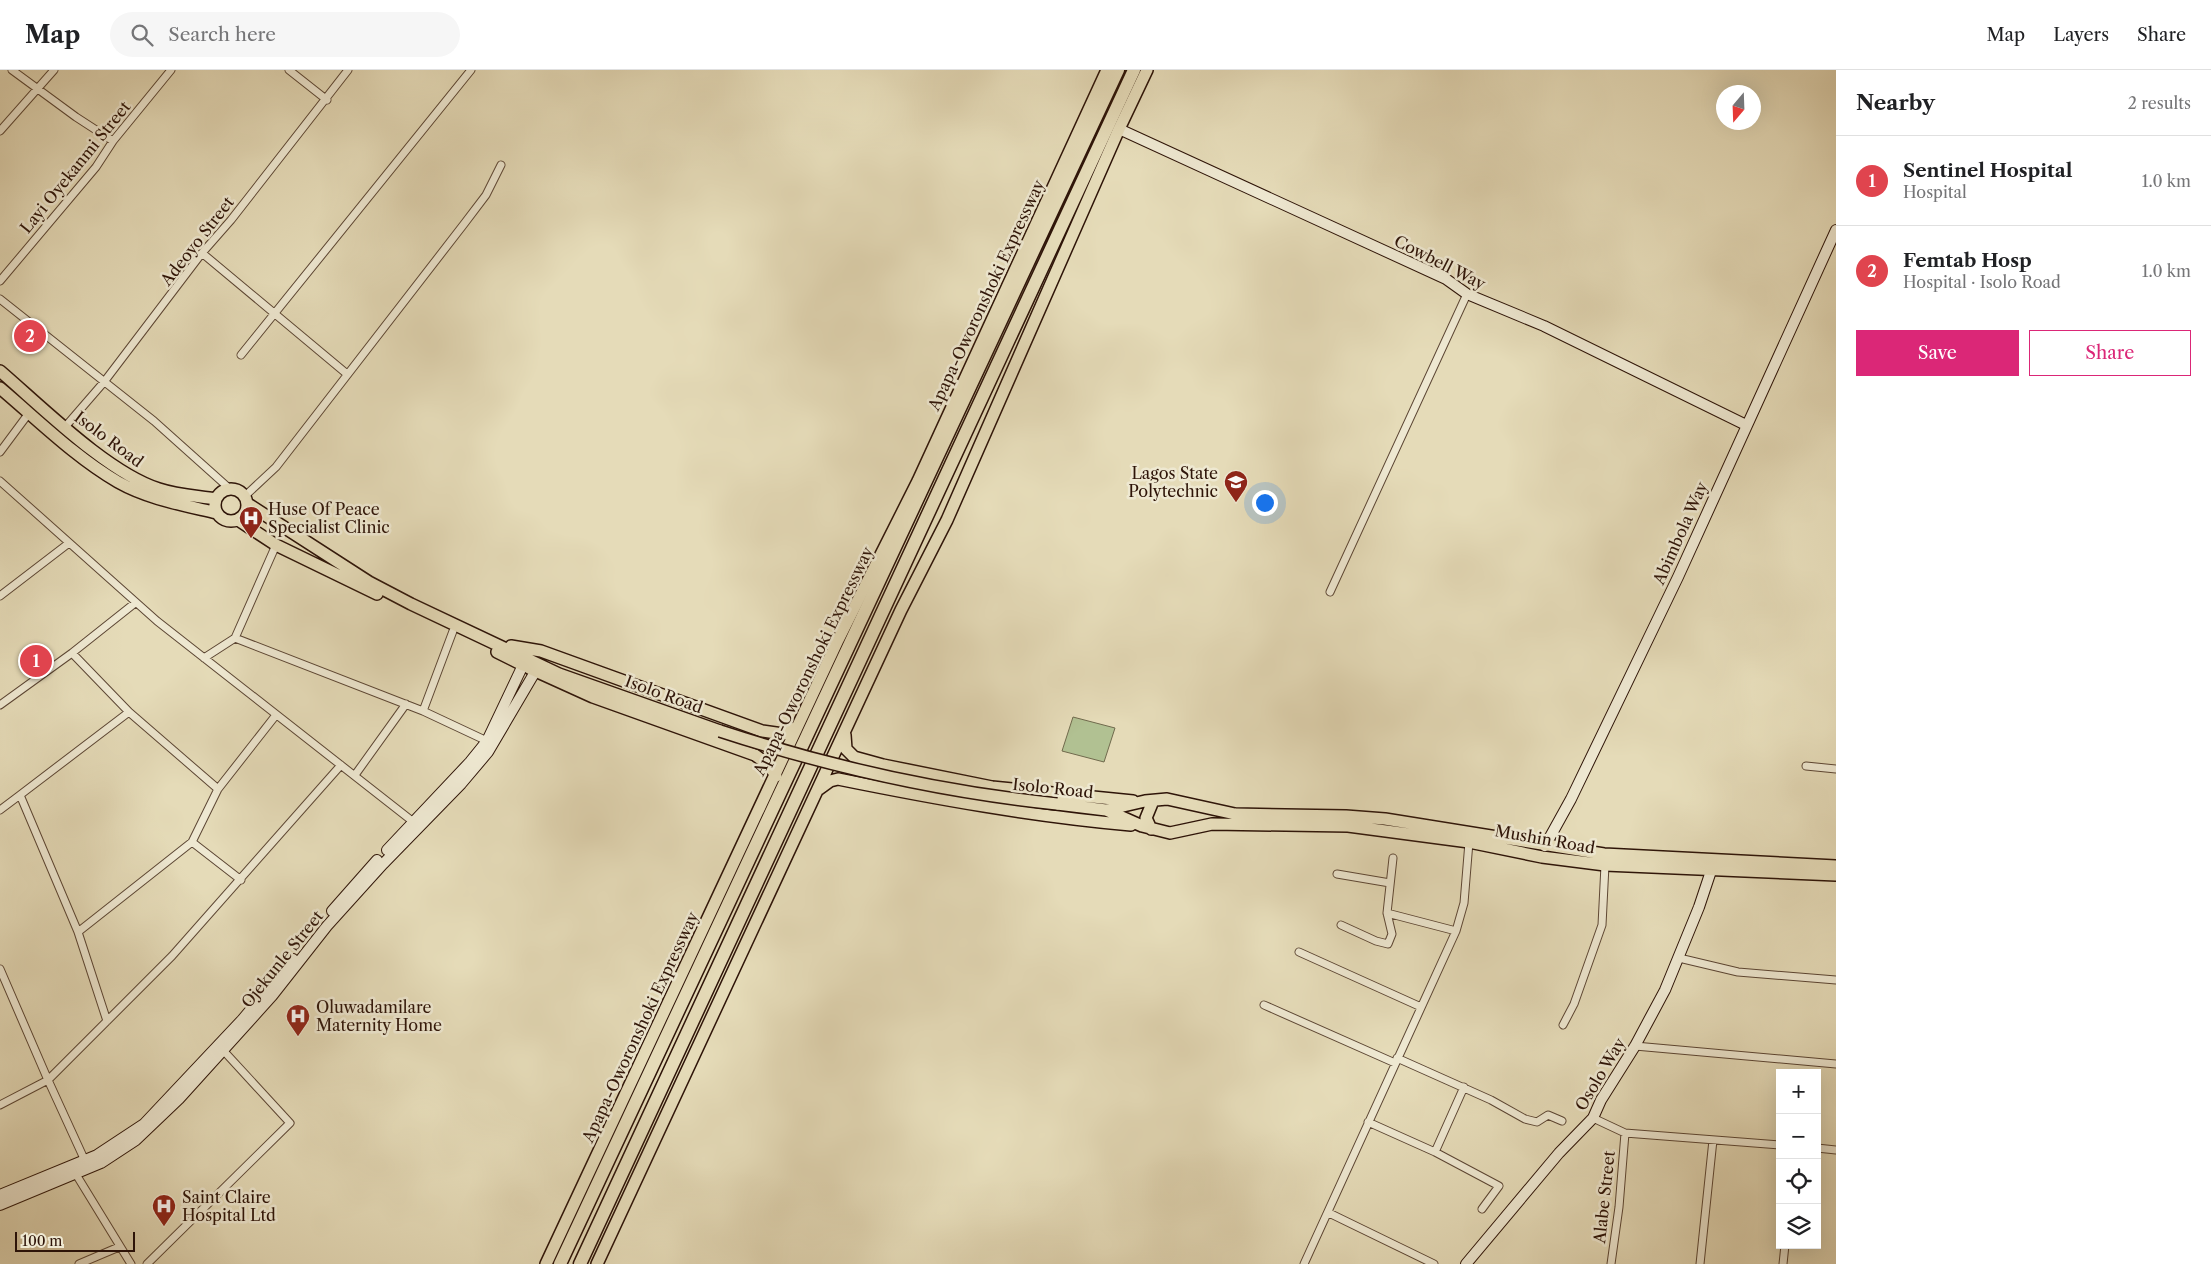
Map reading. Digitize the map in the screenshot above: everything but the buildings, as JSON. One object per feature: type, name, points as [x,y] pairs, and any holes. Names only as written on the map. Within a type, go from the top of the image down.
[{"type":"highway","name":"Apapa-Oworonshoki Expressway","points":[[560,1264],[1118,70]]},
{"type":"highway","points":[[580,1264],[1134,70]]},
{"type":"main road","name":"Apapa-Oworonshoki Expressway","points":[[546,1264],[776,776],[797,727],[848,621],[906,508],[1107,70]]},
{"type":"main road","points":[[597,1264],[901,610],[947,520],[1119,129],[1147,70]]},
{"type":"main road","name":"Isolo Road","points":[[0,372],[113,466],[136,480],[160,490],[216,500]]},
{"type":"main road","name":"Isolo Road","points":[[0,388],[91,464],[118,482],[160,500],[217,512]]},
{"type":"main road","points":[[238,520],[246,514],[246,500],[238,490],[230,489],[221,492],[216,500],[217,512],[224,520],[238,520],[276,545],[535,672],[602,700],[754,755],[769,765],[776,776]]},
{"type":"main road","name":"Isolo Road","points":[[246,500],[369,582],[558,674],[720,731],[770,747],[861,771],[996,798],[1106,810]]},
{"type":"main road","points":[[498,644],[541,651],[762,731],[783,734],[797,727]]},
{"type":"main road","points":[[523,665],[558,674]]},
{"type":"main road","points":[[845,731],[844,743],[850,754],[857,759],[992,786],[1149,801]]},
{"type":"main road","points":[[818,790],[830,780],[838,779],[1042,817],[1146,827],[1170,833],[1212,824],[1253,820]]},
{"type":"main road","points":[[1106,810],[1167,799],[1235,814],[1253,820]]},
{"type":"main road","points":[[1146,827],[1149,801]]},
{"type":"main road","points":[[1191,804],[1198,816],[1193,829]]},
{"type":"main road","points":[[1106,810],[1146,827]]},
{"type":"main road","name":"Mushin Road","points":[[1253,820],[1346,816],[1385,820],[1604,854],[1836,866]]},
{"type":"main road","name":"Mushin Road","points":[[1253,820],[1348,826],[1469,842],[1542,858],[1605,865],[1836,875]]},
{"type":"street","points":[[12,70],[76,117],[113,141]]},
{"type":"street","points":[[0,130],[54,70]]},
{"type":"street","name":"Layi Oyekanmi Street","points":[[0,281],[96,167],[113,141],[171,70]]},
{"type":"street","points":[[289,70],[326,100]]},
{"type":"street","name":"Adeoyo Street","points":[[65,427],[104,382],[202,253],[231,220],[348,70]]},
{"type":"street","points":[[241,355],[471,70]]},
{"type":"street","name":"Cowbell Way","points":[[1119,129],[1453,283],[1466,294],[1544,326],[1746,425]]},
{"type":"street","points":[[246,500],[276,467],[486,195],[501,165]]},
{"type":"street","name":"Abimbola Way","points":[[1545,846],[1571,799],[1660,612],[1836,230]]},
{"type":"street","points":[[202,253],[347,374]]},
{"type":"street","points":[[1330,592],[1466,294]]},
{"type":"street","points":[[0,299],[154,421],[230,489]]},
{"type":"street","points":[[0,452],[29,412]]},
{"type":"street","points":[[0,481],[136,603],[276,716],[355,775],[416,824]]},
{"type":"street","points":[[0,596],[69,542]]},
{"type":"street","points":[[204,658],[235,638],[276,545]]},
{"type":"street","points":[[0,704],[72,653],[136,603]]},
{"type":"street","points":[[423,711],[453,631]]},
{"type":"street","points":[[235,638],[406,704],[487,741]]},
{"type":"street","points":[[72,653],[129,712],[218,789]]},
{"type":"street","name":"Ojekunle Street","points":[[416,824],[487,741],[523,665]]},
{"type":"street","name":"Ojekunle Street","points":[[0,1195],[87,1165],[144,1124],[221,1048],[351,888],[416,824],[461,784],[488,752],[535,672]]},
{"type":"street","points":[[355,775],[406,704]]},
{"type":"street","points":[[0,810],[129,712]]},
{"type":"street","points":[[78,932],[192,842],[218,789],[276,716]]},
{"type":"street","points":[[0,1105],[48,1080],[172,956],[341,765]]},
{"type":"street","points":[[1806,766],[1836,769]]},
{"type":"street","points":[[20,795],[78,932],[107,1021]]},
{"type":"street","points":[[192,842],[241,880]]},
{"type":"street","points":[[1304,1264],[1456,931],[1464,903],[1469,842]]},
{"type":"street","points":[[1341,925],[1376,941],[1388,944],[1392,934],[1388,913],[1393,858]]},
{"type":"street","points":[[1563,1025],[1574,1004],[1602,925],[1605,865]]},
{"type":"street","name":"Osolo Way","points":[[1466,1264],[1559,1153],[1593,1118],[1600,1100],[1635,1046],[1679,958],[1711,871]]},
{"type":"street","points":[[1337,874],[1390,883]]},
{"type":"street","points":[[1388,913],[1456,931]]},
{"type":"street","points":[[1299,952],[1421,1007]]},
{"type":"street","points":[[1679,958],[1738,972],[1836,980]]},
{"type":"street","points":[[0,968],[87,1165]]},
{"type":"street","points":[[1264,1005],[1464,1088],[1525,1119],[1536,1122],[1548,1115],[1562,1121]]},
{"type":"street","points":[[1635,1046],[1836,1064]]},
{"type":"street","points":[[147,1264],[290,1123],[221,1048]]},
{"type":"street","points":[[1435,1152],[1464,1088]]},
{"type":"street","points":[[1593,1118],[1624,1133],[1776,1145]]},
{"type":"street","points":[[1368,1122],[1435,1152],[1499,1186],[1482,1209]]},
{"type":"street","name":"Alabe Street","points":[[1611,1264],[1619,1207],[1624,1133]]},
{"type":"street","points":[[1700,1264],[1713,1140]]},
{"type":"street","points":[[1821,1148],[1836,1150]]},
{"type":"street","points":[[74,1170],[131,1264]]},
{"type":"street","name":"Ojekunle Street","points":[[0,1205],[74,1170]]},
{"type":"street","points":[[1328,1213],[1434,1264]]},
{"type":"street","points":[[79,1264],[119,1247]]},
{"type":"street","points":[[1783,1264],[1784,1249]]},
{"type":"green space","points":[[1073,717],[1115,728],[1104,762],[1062,751]]},
{"type":"place","name":"Femtab Hosp","points":[[30,336]]},
{"type":"place","name":"Lagos State Polytechnic","points":[[1236,503]]},
{"type":"place","name":"Huse Of Peace Specialist Clinic","points":[[251,539]]},
{"type":"place","name":"Sentinel Hospital","points":[[36,661]]},
{"type":"place","name":"Oluwadamilare Maternity Home","points":[[298,1037]]},
{"type":"place","name":"Saint Claire Hospital Ltd","points":[[164,1227]]}]
